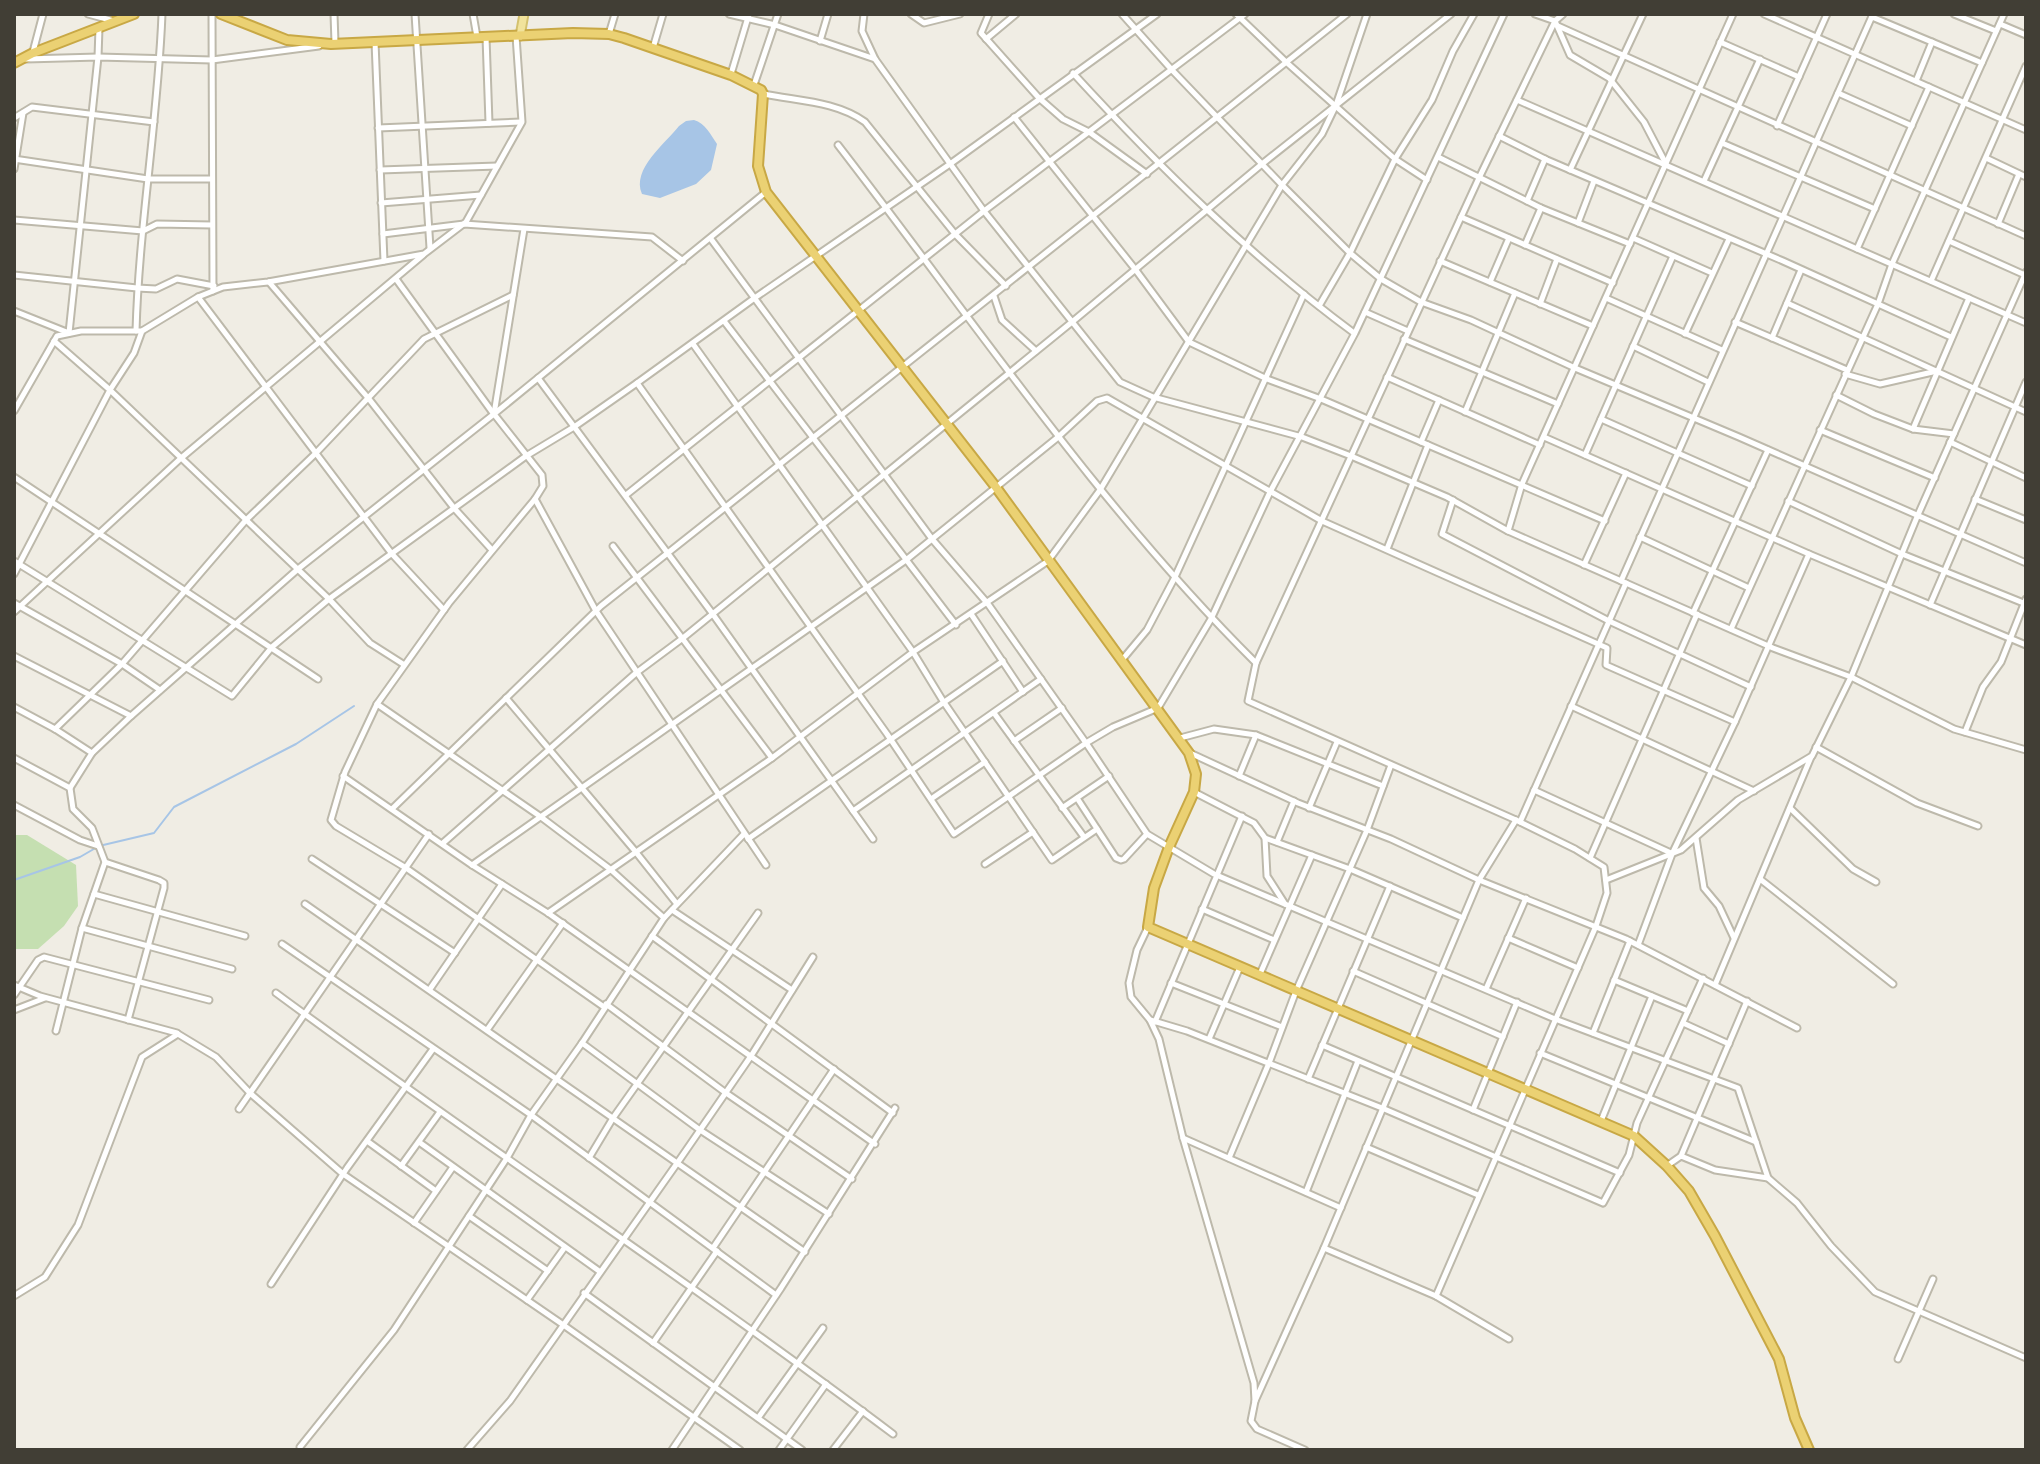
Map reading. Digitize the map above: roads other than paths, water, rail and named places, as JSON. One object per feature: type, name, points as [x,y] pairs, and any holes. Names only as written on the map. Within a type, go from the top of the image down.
[{"type":"highway","points":[[17,61],[134,14]]},
{"type":"highway","points":[[221,14],[287,40],[333,44],[609,34],[754,85],[763,94],[758,166],[766,192],[995,486],[1189,753],[1196,774],[1194,792],[1154,888],[1148,927],[1634,1136],[1689,1191],[1779,1359],[1795,1418],[1809,1450]]},
{"type":"main road","points":[[518,36],[524,14]]},
{"type":"street","points":[[33,53],[43,14]]},
{"type":"street","points":[[88,14],[115,21]]},
{"type":"street","points":[[14,574],[17,563],[52,504],[110,390],[134,353],[139,331],[137,288],[162,14]]},
{"type":"street","points":[[212,14],[213,288]]},
{"type":"street","points":[[17,61],[98,57],[212,60],[333,44],[334,14]]},
{"type":"street","points":[[415,14],[430,249]]},
{"type":"street","points":[[473,14],[481,37],[489,123]]},
{"type":"street","points":[[609,34],[615,14]]},
{"type":"street","points":[[653,49],[663,14]]},
{"type":"street","points":[[729,14],[775,25],[875,59]]},
{"type":"street","points":[[754,85],[778,14]]},
{"type":"street","points":[[820,41],[828,14]]},
{"type":"street","points":[[864,14],[862,31],[875,59],[984,211],[1120,382],[1153,397],[1302,437],[1351,456],[1453,500],[1508,531],[1769,646],[1851,677],[1965,732],[2026,750]]},
{"type":"street","points":[[911,14],[924,23],[960,14]]},
{"type":"street","points":[[989,14],[981,33],[1039,98],[1063,119],[1089,132],[1147,174]]},
{"type":"street","points":[[986,39],[1016,14]]},
{"type":"street","points":[[1122,14],[1282,185],[1350,253],[1381,279],[1421,302],[1499,333],[2026,563]]},
{"type":"street","points":[[17,563],[232,696],[272,647],[329,599],[526,456],[574,427],[950,164],[1157,14]]},
{"type":"street","points":[[392,809],[596,611],[1347,14]]},
{"type":"street","points":[[548,913],[772,758],[913,652],[1048,561],[1100,490],[1282,185],[1322,134],[1336,105],[1367,14]]},
{"type":"street","points":[[443,843],[636,673],[1451,14]]},
{"type":"street","points":[[1319,307],[1350,253],[1395,159],[1432,100],[1453,51],[1474,14]]},
{"type":"street","points":[[637,383],[891,740],[954,834],[1086,743],[1113,727],[1158,708],[1211,619],[1270,492],[1355,333],[1504,14]]},
{"type":"street","points":[[1535,14],[1737,109],[2026,236]]},
{"type":"street","points":[[1436,1296],[1596,926],[1607,893],[1604,867],[1518,821],[1248,701],[1256,663],[1404,339],[1499,136],[1563,14]]},
{"type":"street","points":[[1570,170],[1643,14]]},
{"type":"street","points":[[1508,531],[1522,484],[1733,14]]},
{"type":"street","points":[[1764,14],[2026,130]]},
{"type":"street","points":[[1777,126],[1827,14]]},
{"type":"street","points":[[1954,14],[1996,31]]},
{"type":"street","points":[[1731,629],[1878,304],[1892,264],[2004,14]]},
{"type":"street","points":[[626,495],[857,310],[1240,15],[1286,62],[1395,159],[1427,180]]},
{"type":"street","points":[[1305,1450],[1253,1426],[1250,1418],[1255,1401],[1324,1248],[1479,880],[1518,821],[1534,790],[1609,621],[1640,537],[1692,417],[1872,15],[1982,63]]},
{"type":"street","points":[[731,75],[748,17]]},
{"type":"street","points":[[1557,24],[1570,55],[1612,82],[1644,122],[1666,164]]},
{"type":"street","points":[[2000,24],[2026,35]]},
{"type":"street","points":[[69,333],[99,27]]},
{"type":"street","points":[[14,612],[180,459],[430,249],[464,224],[522,122],[518,36]]},
{"type":"street","points":[[375,42],[384,261]]},
{"type":"street","points":[[1720,42],[1799,77]]},
{"type":"street","points":[[1916,81],[1932,42]]},
{"type":"street","points":[[1704,181],[1760,59]]},
{"type":"street","points":[[1931,281],[2026,66]]},
{"type":"street","points":[[1073,73],[1111,115],[1246,247],[1355,333]]},
{"type":"street","points":[[1857,249],[1929,87]]},
{"type":"street","points":[[1838,93],[1912,126]]},
{"type":"street","points":[[763,94],[852,112],[865,122],[955,234],[1006,286]]},
{"type":"street","points":[[1517,100],[2026,323]]},
{"type":"street","points":[[14,118],[32,107],[154,122]]},
{"type":"street","points":[[14,169],[23,113]]},
{"type":"street","points":[[1014,117],[1189,342],[1267,379],[1321,399],[1605,521]]},
{"type":"street","points":[[378,128],[522,122]]},
{"type":"street","points":[[1499,136],[1594,181],[1951,337]]},
{"type":"street","points":[[1722,143],[1875,209]]},
{"type":"street","points":[[838,145],[1057,438],[1211,619],[1256,663]]},
{"type":"street","points":[[1438,157],[1541,208],[1673,256],[1713,274]]},
{"type":"street","points":[[1986,158],[2023,175],[1998,224]]},
{"type":"street","points":[[15,159],[148,179],[212,179]]},
{"type":"street","points":[[1527,201],[1545,159]]},
{"type":"street","points":[[380,170],[497,166]]},
{"type":"street","points":[[1578,223],[1594,181]]},
{"type":"street","points":[[56,1031],[82,928],[105,862],[92,828],[73,809],[70,788],[92,753],[298,569],[766,192]]},
{"type":"street","points":[[381,203],[481,195]]},
{"type":"street","points":[[1525,245],[1541,208]]},
{"type":"street","points":[[1461,217],[1613,283]]},
{"type":"street","points":[[14,220],[143,231],[157,224],[212,225]]},
{"type":"street","points":[[383,234],[464,224],[652,237],[683,261]]},
{"type":"street","points":[[494,414],[524,229]]},
{"type":"street","points":[[1490,282],[1509,238]]},
{"type":"street","points":[[711,239],[843,414],[932,539],[988,604],[1147,834],[1216,875],[1555,1019],[1738,1088],[1768,1178],[1797,1203],[1831,1246],[1875,1292],[2026,1358]]},
{"type":"street","points":[[1685,334],[1729,239]]},
{"type":"street","points":[[1715,985],[1812,756],[1851,677],[1917,517],[2026,274],[1949,241]]},
{"type":"street","points":[[14,275],[156,289],[177,279],[213,288],[268,282],[424,254]]},
{"type":"street","points":[[1585,455],[1673,256]]},
{"type":"street","points":[[1540,304],[1557,259]]},
{"type":"street","points":[[1440,261],[1593,326]]},
{"type":"street","points":[[1772,338],[1801,270]]},
{"type":"street","points":[[396,278],[542,475],[543,486],[403,664],[377,704],[343,776],[331,820],[406,868],[852,1179]]},
{"type":"street","points":[[268,282],[322,342],[454,508],[492,550]]},
{"type":"street","points":[[14,411],[57,336],[81,331],[139,331],[213,288]]},
{"type":"street","points":[[1465,412],[1515,293]]},
{"type":"street","points":[[55,729],[122,664],[246,520],[315,454],[424,339],[514,294]]},
{"type":"street","points":[[1122,660],[1147,630],[1175,577],[1304,294]]},
{"type":"street","points":[[994,296],[1002,320],[1036,351]]},
{"type":"street","points":[[198,297],[362,516],[444,611]]},
{"type":"street","points":[[1606,298],[1722,350]]},
{"type":"street","points":[[1913,429],[1969,298]]},
{"type":"street","points":[[1787,303],[2026,412]]},
{"type":"street","points":[[1365,312],[1408,331]]},
{"type":"street","points":[[15,314],[69,333]]},
{"type":"street","points":[[724,321],[956,625]]},
{"type":"street","points":[[1735,322],[1880,384],[1937,371]]},
{"type":"street","points":[[1404,339],[1558,404]]},
{"type":"street","points":[[54,341],[110,390],[298,569],[370,643],[403,664]]},
{"type":"street","points":[[693,344],[913,652],[1052,860],[1097,829]]},
{"type":"street","points":[[1633,346],[1708,382]]},
{"type":"street","points":[[1387,377],[1540,445]]},
{"type":"street","points":[[538,378],[712,613],[873,839]]},
{"type":"street","points":[[1930,605],[2026,382]]},
{"type":"street","points":[[1836,395],[1913,429],[1954,434]]},
{"type":"street","points":[[472,865],[906,560],[1057,438],[1097,401],[1107,398],[1322,521],[1599,644],[1607,648],[1606,665],[1735,722]]},
{"type":"street","points":[[1421,442],[1439,400]]},
{"type":"street","points":[[1601,419],[1752,486]]},
{"type":"street","points":[[1820,430],[1935,478]]},
{"type":"street","points":[[1544,437],[1771,538],[2026,645]]},
{"type":"street","points":[[1950,442],[2026,478]]},
{"type":"street","points":[[1387,549],[1428,445]]},
{"type":"street","points":[[1590,858],[1768,450]]},
{"type":"street","points":[[1584,565],[1626,473]]},
{"type":"street","points":[[14,477],[318,679]]},
{"type":"street","points":[[535,499],[596,611],[766,865]]},
{"type":"street","points":[[1975,499],[2026,520]]},
{"type":"street","points":[[1453,500],[1442,534],[1609,621],[1751,687]]},
{"type":"street","points":[[1788,501],[1902,554],[2025,602],[2001,662],[1983,687],[1965,732]]},
{"type":"street","points":[[1640,537],[1749,588]]},
{"type":"street","points":[[613,546],[772,758]]},
{"type":"street","points":[[1638,945],[1672,854],[1751,687],[1809,554]]},
{"type":"street","points":[[14,603],[122,664],[160,690]]},
{"type":"street","points":[[971,614],[1023,692]]},
{"type":"street","points":[[14,656],[131,716]]},
{"type":"street","points":[[300,1447],[394,1330],[507,1158],[555,1078],[582,1043],[664,918],[746,836],[832,781],[1003,661]]},
{"type":"street","points":[[853,811],[1041,679]]},
{"type":"street","points":[[506,698],[635,851],[674,907],[792,990]]},
{"type":"street","points":[[377,704],[541,817],[610,869],[664,918]]},
{"type":"street","points":[[1571,706],[1754,791]]},
{"type":"street","points":[[14,707],[92,753]]},
{"type":"street","points":[[1014,741],[1062,708]]},
{"type":"street","points":[[994,713],[1084,837]]},
{"type":"street","points":[[1180,738],[1214,729],[1256,735],[1383,786]]},
{"type":"street","points":[[1239,776],[1256,735]]},
{"type":"street","points":[[1309,808],[1337,742]]},
{"type":"street","points":[[1816,747],[1917,803],[1978,826]]},
{"type":"street","points":[[1189,753],[1309,808],[1630,941],[1797,1028]]},
{"type":"street","points":[[1606,880],[1681,850],[1738,800],[1812,756]]},
{"type":"street","points":[[14,758],[70,788]]},
{"type":"street","points":[[931,799],[985,762]]},
{"type":"street","points":[[1229,1158],[1296,991],[1367,830],[1391,765]]},
{"type":"street","points":[[343,776],[563,923],[875,1144]]},
{"type":"street","points":[[1062,808],[1109,776]]},
{"type":"street","points":[[1534,790],[1672,854]]},
{"type":"street","points":[[1194,792],[1254,823],[1265,838],[1267,876],[1287,905]]},
{"type":"street","points":[[1077,798],[1121,860],[1147,834]]},
{"type":"street","points":[[1277,842],[1294,801]]},
{"type":"street","points":[[14,805],[80,840],[99,846]]},
{"type":"street","points":[[1790,808],[1844,861],[1876,882]]},
{"type":"street","points":[[1152,1021],[1242,816]]},
{"type":"street","points":[[985,864],[1033,832]]},
{"type":"street","points":[[239,1109],[429,834]]},
{"type":"street","points":[[1696,837],[1704,888],[1719,906],[1735,939]]},
{"type":"street","points":[[1265,838],[1350,869],[1463,918]]},
{"type":"street","points":[[1259,975],[1287,905],[1312,855]]},
{"type":"street","points":[[312,859],[455,953]]},
{"type":"street","points":[[105,862],[164,883],[128,1020]]},
{"type":"street","points":[[1760,879],[1893,984]]},
{"type":"street","points":[[430,989],[502,884]]},
{"type":"street","points":[[1308,1079],[1390,886]]},
{"type":"street","points":[[94,894],[245,936]]},
{"type":"street","points":[[1486,989],[1526,898]]},
{"type":"street","points":[[305,904],[805,1252]]},
{"type":"street","points":[[1202,909],[1274,941]]},
{"type":"street","points":[[589,1158],[613,1118],[758,913]]},
{"type":"street","points":[[487,1030],[563,923]]},
{"type":"street","points":[[1148,927],[1137,950],[1129,983],[1131,997],[1152,1021],[1159,1039],[1183,1138],[1254,1383],[1255,1401]]},
{"type":"street","points":[[82,928],[232,969]]},
{"type":"street","points":[[652,936],[894,1110],[805,1252],[672,1450]]},
{"type":"street","points":[[1508,938],[1578,968]]},
{"type":"street","points":[[1593,1033],[1630,941]]},
{"type":"street","points":[[282,944],[330,980],[531,1115],[776,1295]]},
{"type":"street","points":[[14,995],[17,986],[44,957],[209,1000]]},
{"type":"street","points":[[467,1450],[510,1401],[678,1162],[751,1056],[813,957]]},
{"type":"street","points":[[1209,1039],[1240,967]]},
{"type":"street","points":[[1353,971],[1503,1037]]},
{"type":"street","points":[[1152,1021],[1209,1039],[1382,1108],[1603,1203],[1620,1173],[1649,1098],[1703,978]]},
{"type":"street","points":[[1614,980],[1688,1011]]},
{"type":"street","points":[[1171,983],[1282,1027]]},
{"type":"street","points":[[17,986],[178,1034],[216,1057],[250,1093],[343,1174],[740,1450]]},
{"type":"street","points":[[276,993],[405,1088],[798,1363],[893,1434]]},
{"type":"street","points":[[1601,1121],[1652,996]]},
{"type":"street","points":[[14,1010],[46,997]]},
{"type":"street","points":[[1667,1166],[1681,1156],[1747,1001]]},
{"type":"street","points":[[1473,1110],[1517,1002]]},
{"type":"street","points":[[1683,1023],[1729,1044]]},
{"type":"street","points":[[14,1296],[45,1277],[78,1225],[142,1057],[178,1034]]},
{"type":"street","points":[[582,1043],[700,1130],[829,1214]]},
{"type":"street","points":[[1322,1045],[1620,1173]]},
{"type":"street","points":[[271,1284],[343,1174],[433,1049]]},
{"type":"street","points":[[1540,1053],[1756,1142]]},
{"type":"street","points":[[1306,1192],[1358,1061]]},
{"type":"street","points":[[653,1343],[691,1288],[740,1206],[834,1069]]},
{"type":"street","points":[[401,1166],[440,1112]]},
{"type":"street","points":[[1183,1138],[1341,1208]]},
{"type":"street","points":[[367,1141],[436,1191]]},
{"type":"street","points":[[419,1142],[599,1271]]},
{"type":"street","points":[[1366,1147],[1478,1195]]},
{"type":"street","points":[[1681,1156],[1715,1170],[1768,1178]]},
{"type":"street","points":[[414,1223],[453,1167]]},
{"type":"street","points":[[469,1216],[548,1271]]},
{"type":"street","points":[[527,1300],[565,1247]]},
{"type":"street","points":[[1324,1248],[1436,1296],[1509,1339]]},
{"type":"street","points":[[1898,1359],[1933,1279]]},
{"type":"street","points":[[584,1293],[802,1450]]},
{"type":"street","points":[[758,1418],[823,1328]]},
{"type":"street","points":[[779,1450],[826,1384]]},
{"type":"street","points":[[833,1450],[863,1411]]},
{"type":"water","points":[[694,120],[705,127],[717,144],[711,170],[696,184],[660,198],[642,194],[641,175],[645,166],[679,126]]},
{"type":"waterway","points":[[14,880],[80,857],[99,846],[154,833],[174,807],[296,744],[354,706]]}]
